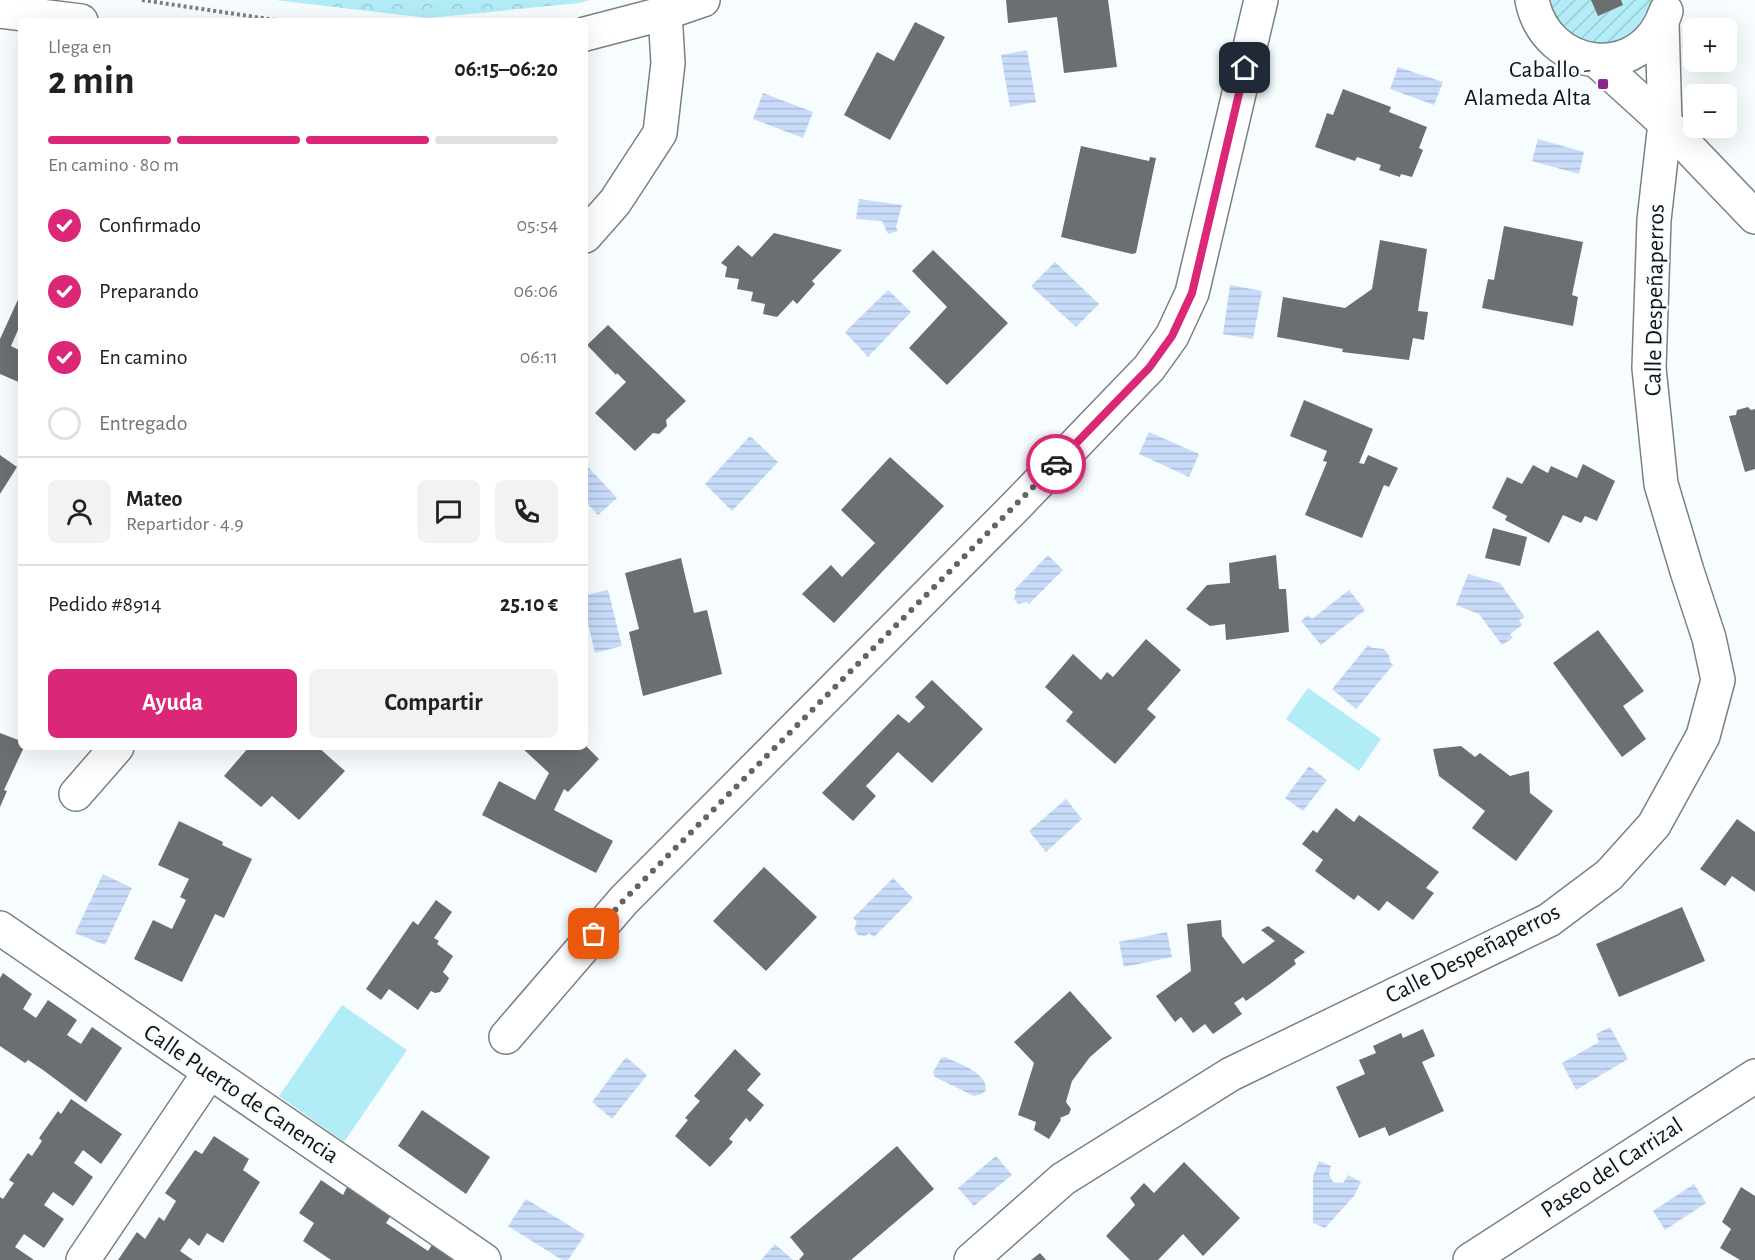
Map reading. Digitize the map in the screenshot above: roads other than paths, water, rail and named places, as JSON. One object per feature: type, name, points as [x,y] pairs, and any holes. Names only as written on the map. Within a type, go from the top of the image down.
[{"type":"street","points":[[588,33],[665,13],[703,0]]},
{"type":"street","points":[[506,1037],[624,900],[1014,508],[1149,368],[1172,336],[1192,293],[1261,0]]},
{"type":"street","points":[[1532,0],[1536,17],[1545,33],[1560,47],[1598,62],[1665,123],[1755,217]]},
{"type":"street","points":[[0,11],[57,18]]},
{"type":"street","points":[[1598,62],[1635,52],[1651,39],[1665,11]]},
{"type":"street","points":[[1665,11],[1665,123]]},
{"type":"street","points":[[588,233],[615,202],[660,133],[668,63],[665,13]]},
{"type":"street","name":"Calle Despeñaperros","points":[[971,1260],[1063,1179],[1231,1074],[1549,920],[1609,875],[1654,825],[1702,736],[1718,680],[1709,638],[1661,484],[1649,368],[1654,220],[1665,123]]},
{"type":"street","points":[[76,794],[114,750]]},
{"type":"street","name":"Calle Puerto de Canencia","points":[[0,928],[484,1260]]},
{"type":"street","points":[[82,1260],[209,1073]]},
{"type":"street","name":"Paseo del Carrizal","points":[[1470,1260],[1755,1076]]},
{"type":"place","name":"Caballo - Alameda Alta","points":[[1603,84]]}]
